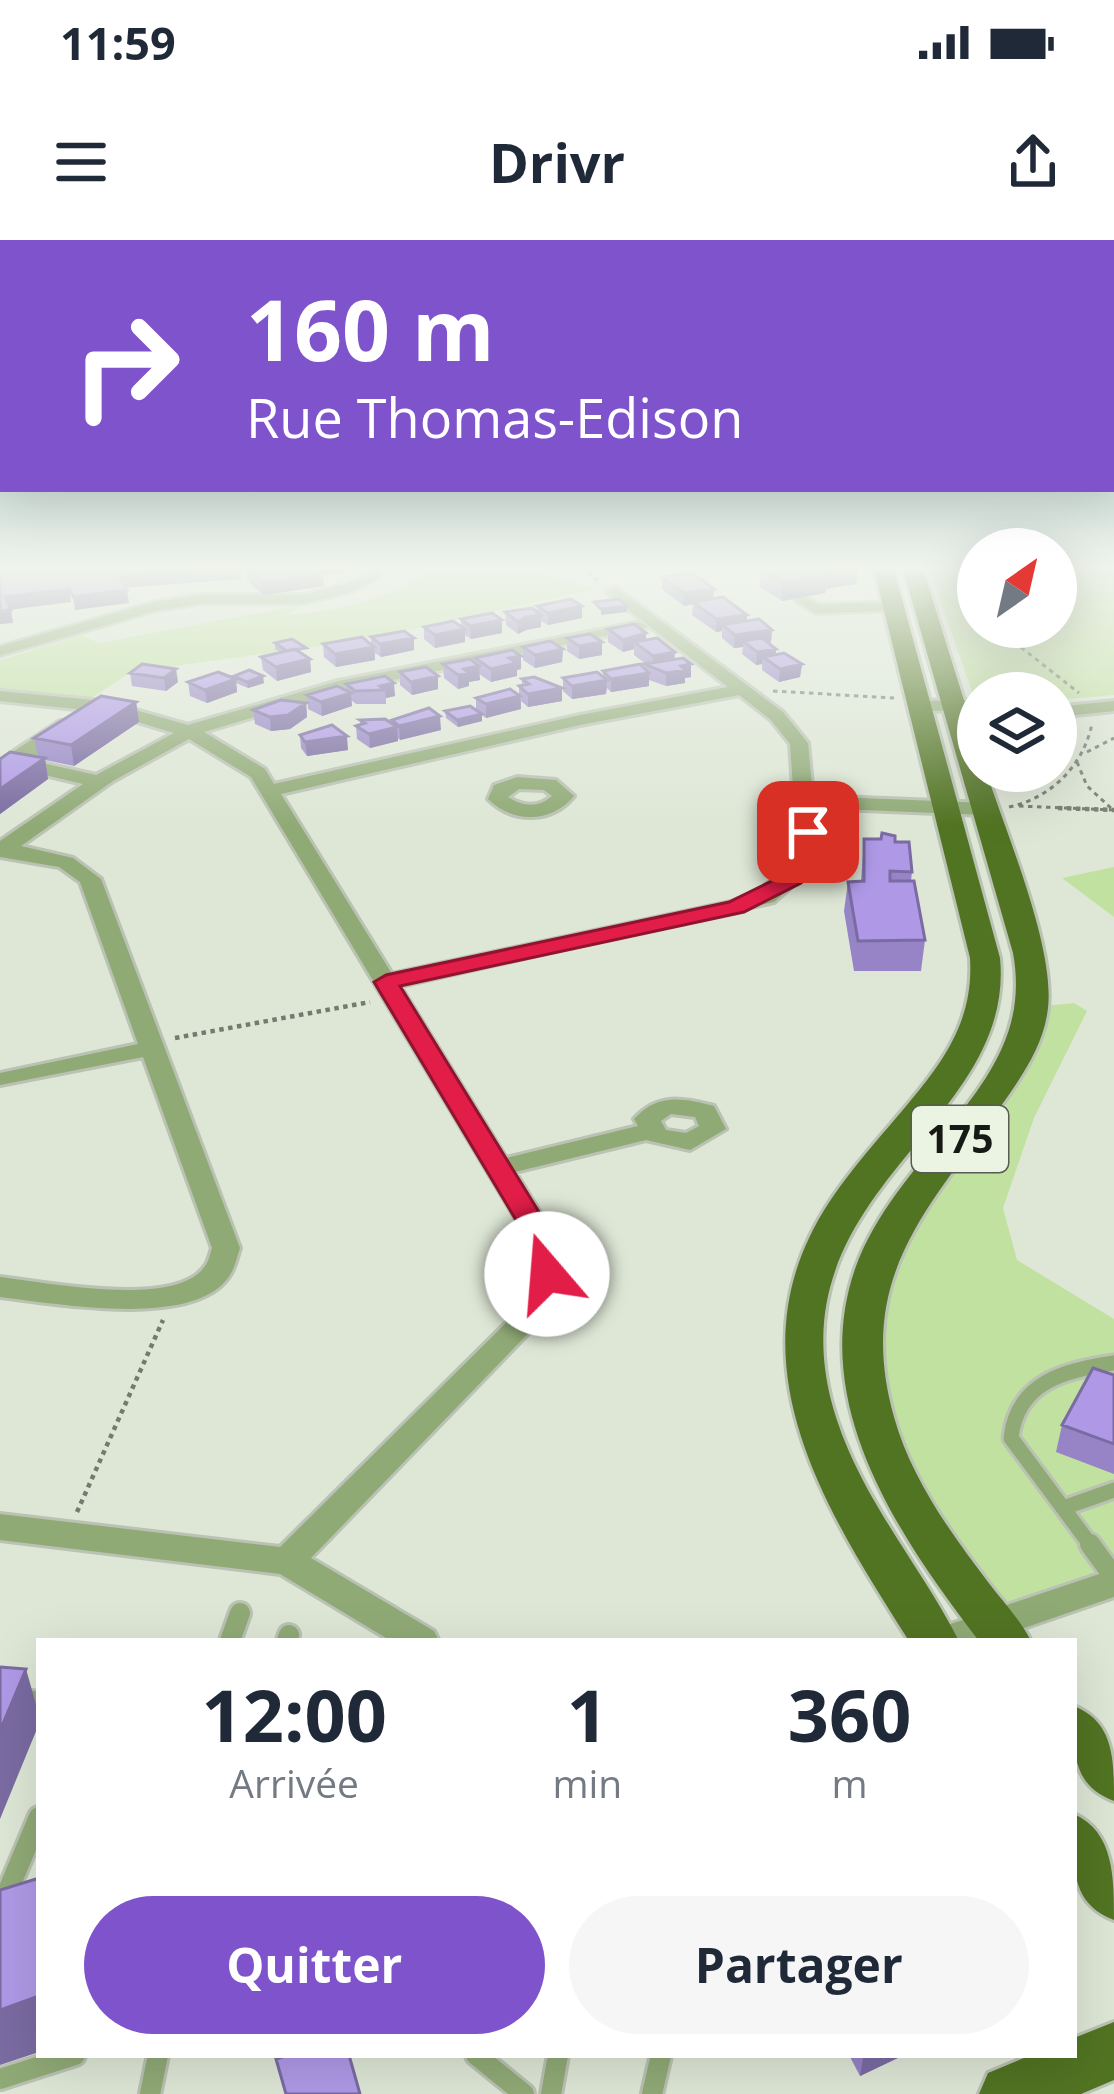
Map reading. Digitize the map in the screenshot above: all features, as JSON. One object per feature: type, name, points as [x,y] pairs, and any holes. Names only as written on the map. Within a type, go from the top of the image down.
[{"type":"main road","name":"175","points":[[926,653],[947,710],[1002,807],[1035,980],[1031,1030],[1006,1077],[886,1242],[872,1272],[862,1336],[873,1419],[901,1486],[1001,1633]]},
{"type":"main road","name":"175","points":[[937,1638],[880,1560],[816,1431],[805,1387],[802,1337],[816,1269],[845,1207],[959,1063],[983,1022],[986,958],[946,808],[947,710]]},
{"type":"main road","points":[[1077,1731],[1114,1778]]},
{"type":"main road","points":[[1077,1842],[1114,1895]]},
{"type":"main road","points":[[1009,2094],[1114,2051]]},
{"type":"street","points":[[1,849],[99,782],[192,730],[261,706],[496,653]]},
{"type":"street","points":[[391,990],[766,896],[809,861],[799,742],[744,689],[697,653]]},
{"type":"street","points":[[269,791],[501,763],[744,689]]},
{"type":"street","points":[[1077,706],[1114,695]]},
{"type":"street","points":[[0,696],[87,701],[192,730],[258,773],[533,1225],[547,1274],[531,1315],[287,1561]]},
{"type":"street","points":[[1077,702],[1114,706]]},
{"type":"street","points":[[79,717],[23,752],[18,763],[99,782]]},
{"type":"street","points":[[806,802],[1002,807]]},
{"type":"street","points":[[0,1287],[184,1294],[225,1262],[226,1248],[90,879],[66,862],[1,849]]},
{"type":"street","points":[[2,1081],[152,1045]]},
{"type":"street","points":[[499,1168],[650,1131]]},
{"type":"street","points":[[0,1526],[287,1561],[408,1638]]},
{"type":"street","points":[[962,1638],[1001,1633],[1114,1580]]},
{"type":"lane","points":[[1114,1363],[1054,1375],[1019,1402],[1010,1418],[1011,1438],[1114,1580]]},
{"type":"lane","points":[[1063,1508],[1114,1490]]},
{"type":"lane","points":[[231,1638],[240,1613]]},
{"type":"lane","points":[[0,1696],[36,1702]]},
{"type":"lane","points":[[36,1824],[4,1900],[36,1895]]},
{"type":"lane","points":[[0,2079],[66,2058]]},
{"type":"lane","points":[[150,2094],[157,2058]]},
{"type":"lane","points":[[480,2058],[524,2094]]},
{"type":"lane","points":[[550,2094],[557,2058]]},
{"type":"lane","points":[[652,2094],[660,2058]]},
{"type":"path","points":[[1031,653],[1088,703],[1091,744],[1077,762],[1087,786],[1113,809]]},
{"type":"path","points":[[744,689],[947,710]]},
{"type":"path","points":[[1084,753],[1114,739]]},
{"type":"path","points":[[1002,807],[1035,792]]},
{"type":"path","points":[[1002,807],[1113,809]]},
{"type":"path","points":[[152,1045],[391,990]]},
{"type":"path","points":[[68,1534],[184,1294]]},
{"type":"green space","points":[[25,653],[273,653],[131,672],[87,701],[0,696],[0,660]]},
{"type":"green space","points":[[958,653],[1114,653],[1114,695],[1077,698],[1077,672],[965,672]]},
{"type":"green space","points":[[1114,867],[1114,917],[1062,878]]},
{"type":"green space","points":[[1074,1003],[1087,1011],[1034,1118],[1003,1208],[1017,1260],[1114,1319],[1114,1583],[994,1626],[901,1486],[865,1303],[1035,1007]]},
{"type":"building","points":[[300,653],[310,659],[276,667],[261,657]]},
{"type":"building","points":[[500,653],[521,656],[509,658],[517,663],[491,669],[475,658]]},
{"type":"building","points":[[784,653],[802,664],[780,669],[763,657]]},
{"type":"building","points":[[683,658],[691,664],[681,666],[686,670],[666,673],[644,664]]},
{"type":"building","points":[[470,659],[479,666],[464,669],[469,673],[458,675],[443,664]]},
{"type":"building","points":[[142,664],[176,669],[164,678],[130,673]]},
{"type":"building","points":[[640,664],[649,673],[611,679],[603,671]]},
{"type":"building","points":[[426,667],[438,676],[411,682],[400,672]]},
{"type":"building","points":[[249,670],[263,676],[247,682],[234,676]]},
{"type":"building","points":[[218,672],[236,679],[205,690],[188,682]]},
{"type":"building","points":[[597,672],[607,680],[572,686],[563,678]]},
{"type":"building","points":[[385,676],[394,683],[380,686],[385,690],[355,691],[346,684]]},
{"type":"building","points":[[534,677],[562,688],[528,694],[519,686],[529,684],[522,679]]},
{"type":"building","points":[[337,686],[351,693],[321,702],[307,695]]},
{"type":"building","points":[[510,689],[520,696],[486,704],[476,698]]},
{"type":"building","points":[[101,696],[136,702],[71,745],[34,738]]},
{"type":"building","points":[[281,700],[306,703],[288,715],[270,717],[253,710]]},
{"type":"building","points":[[470,706],[482,714],[457,720],[445,711]]},
{"type":"building","points":[[429,708],[440,716],[399,726],[392,720]]},
{"type":"building","points":[[385,719],[397,727],[369,734],[356,726],[365,723],[360,720]]},
{"type":"building","points":[[332,725],[347,736],[305,742],[300,735]]},
{"type":"building","points":[[10,752],[45,758],[0,789],[0,759]]},
{"type":"building","points":[[882,833],[895,836],[895,842],[909,842],[912,872],[890,871],[890,881],[914,881],[925,940],[858,941],[848,882],[864,881],[864,839],[881,839]]},
{"type":"building","points":[[1093,1368],[1114,1375],[1114,1444],[1062,1425]]},
{"type":"building","points":[[0,1667],[26,1669],[0,1731]]},
{"type":"building","points":[[36,1879],[36,1997],[0,2010],[0,1890]]},
{"type":"building","points":[[350,2058],[360,2094],[286,2094],[276,2059]]},
{"type":"route","points":[[547,1274],[533,1225],[386,982],[736,907],[794,878],[809,861],[808,832]]}]
